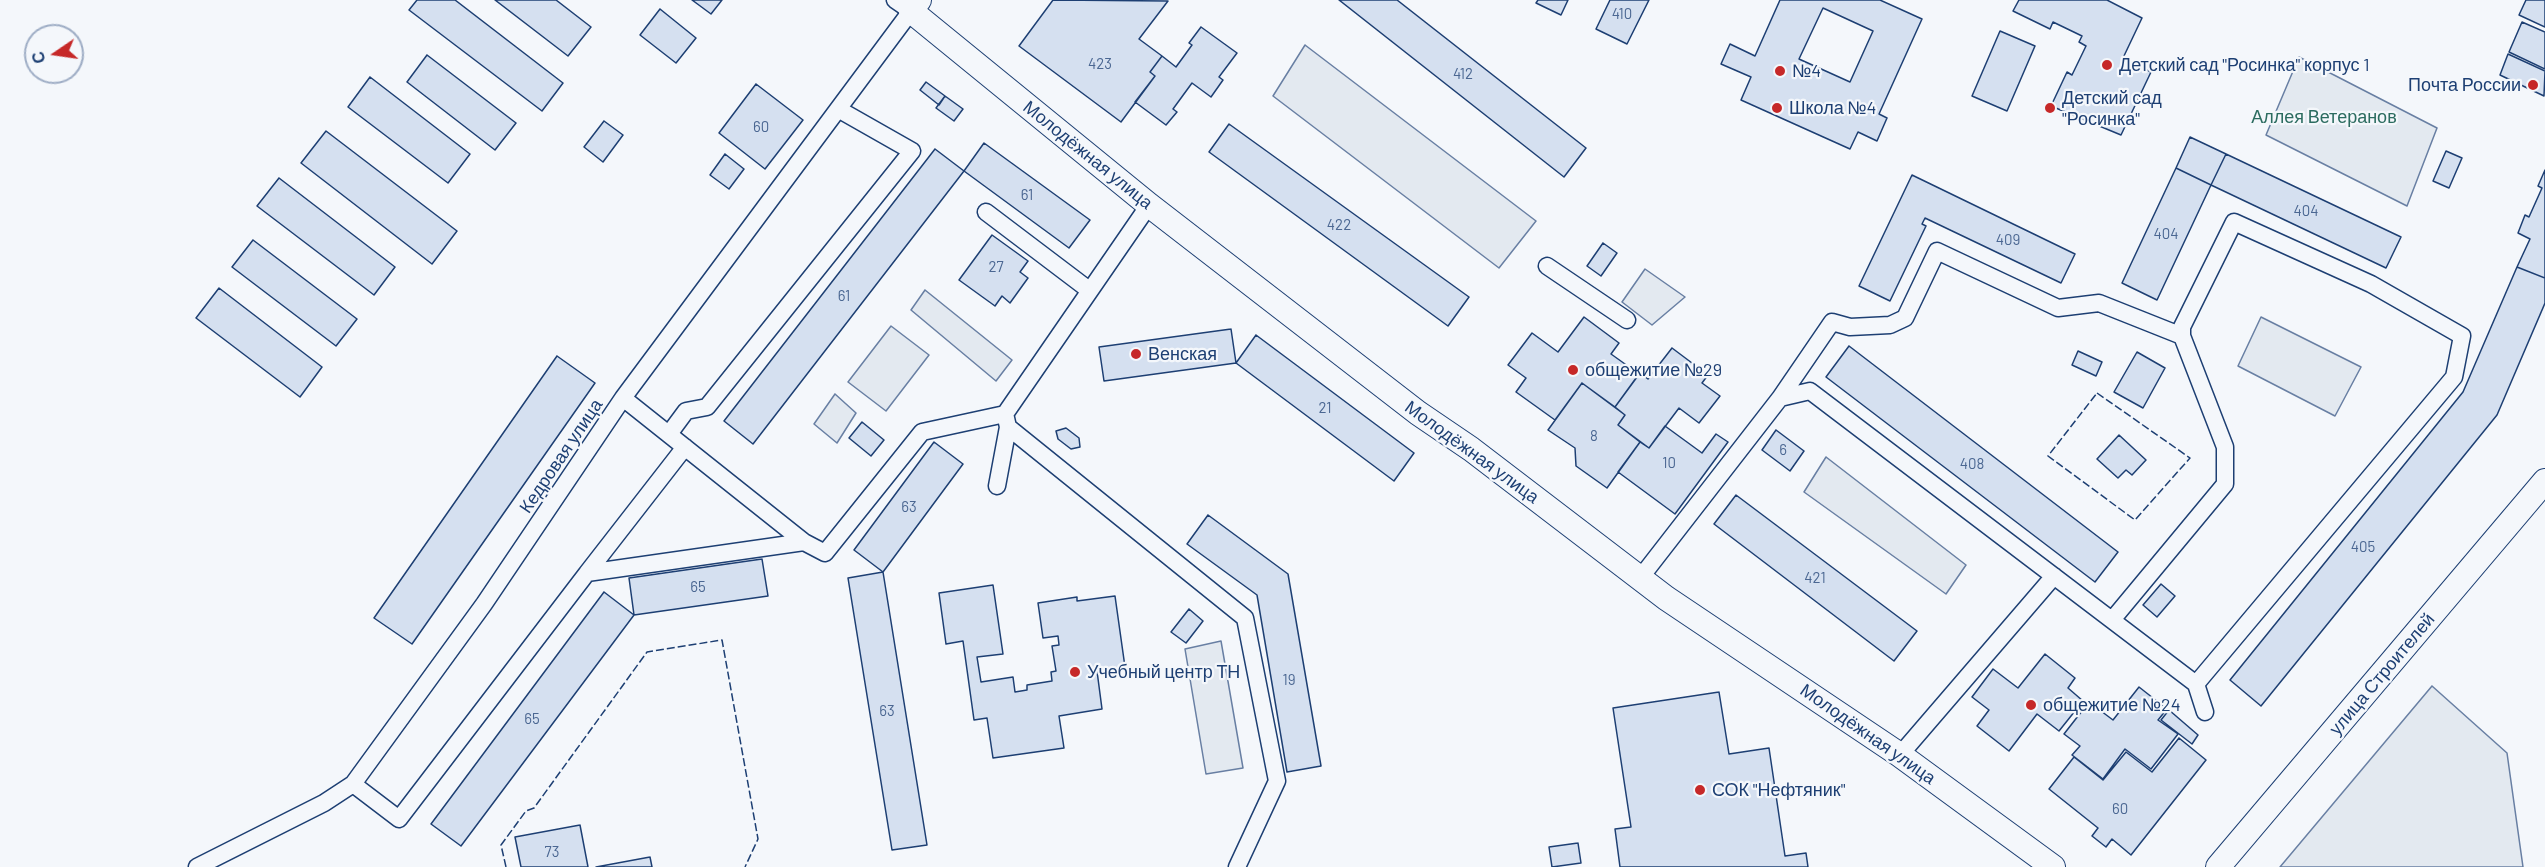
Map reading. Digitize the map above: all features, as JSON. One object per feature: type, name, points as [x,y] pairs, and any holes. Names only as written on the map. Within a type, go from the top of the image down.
[{"type":"street","name":"Кедровая улица","points":[[197,867],[324,803],[353,784],[484,604],[623,398],[838,109],[909,4]]},
{"type":"street","name":"Молодёжная улица","points":[[909,4],[1149,205],[1418,413],[1471,449],[1666,597],[1900,755],[2053,867]]},
{"type":"street","points":[[669,434],[686,411],[707,407],[912,151],[838,109]]},
{"type":"street","points":[[997,486],[1007,420],[1089,290],[1149,205]]},
{"type":"street","points":[[986,212],[1089,290]]},
{"type":"street","points":[[2112,620],[2225,484],[2225,447],[2182,336],[2182,327],[2235,222],[2371,285],[2462,336],[2454,377],[2196,684]]},
{"type":"street","points":[[1641,577],[1780,398],[1832,322],[1850,327],[1890,325],[1905,318],[1937,251],[2058,308],[2099,303],[2182,336]]},
{"type":"street","points":[[1547,266],[1627,320]]},
{"type":"street","points":[[1780,398],[1810,391],[2196,684],[2205,712]]},
{"type":"street","points":[[623,398],[804,542],[825,553],[922,432],[1007,420],[1245,618],[1277,781],[1237,867]]},
{"type":"street","points":[[353,784],[399,819],[685,447]]},
{"type":"street","name":"улица Строителей","points":[[2218,867],[2545,481]]},
{"type":"street","points":[[587,573],[804,542]]},
{"type":"street","points":[[1900,755],[2054,576]]},
{"type":"green space","points":[[1305,45],[1536,221],[1499,268],[1273,96]]},
{"type":"green space","name":"Аллея Ветеранов","points":[[2299,57],[2437,128],[2407,206],[2266,135]]},
{"type":"green space","points":[[1645,269],[1685,297],[1652,325],[1622,302]]},
{"type":"green space","points":[[925,290],[1012,360],[996,381],[911,310]]},
{"type":"green space","points":[[2261,317],[2361,367],[2335,416],[2238,366]]},
{"type":"green space","points":[[891,326],[929,355],[886,411],[848,382]]},
{"type":"green space","points":[[835,394],[856,413],[837,443],[814,424]]},
{"type":"green space","points":[[1826,457],[1966,565],[1946,594],[1804,492]]},
{"type":"green space","points":[[1221,641],[1243,768],[1206,774],[1185,649]]},
{"type":"green space","points":[[2432,686],[2507,753],[2523,867],[2280,867]]},
{"type":"building","points":[[417,0],[455,0],[563,83],[542,111],[409,10]]},
{"type":"building","points":[[495,0],[556,0],[591,27],[568,56]]},
{"type":"building","points":[[692,0],[722,0],[711,14]]},
{"type":"building","points":[[1053,0],[1168,1],[1139,39],[1162,56],[1150,72],[1155,76],[1121,122],[1019,46]]},
{"type":"building","points":[[1339,0],[1397,0],[1586,148],[1564,177]]},
{"type":"building","points":[[1538,0],[1568,0],[1561,15],[1536,3]]},
{"type":"building","points":[[1610,0],[1649,0],[1627,44],[1596,29]]},
{"type":"building","name":"№4","points":[[1780,0],[1880,0],[1922,19],[1879,114],[1887,118],[1877,141],[1858,132],[1850,149],[1741,100],[1751,77],[1721,64],[1730,44],[1755,56]],"holes":[[[1823,8],[1873,31],[1850,82],[1799,59]]]},
{"type":"building","name":"Детский сад \"Росинка\" корпус 1","points":[[2019,0],[2107,0],[2142,18],[2123,58],[2151,72],[2121,135],[2051,106],[2067,72],[2072,75],[2086,46],[2079,42],[2082,36],[2053,22],[2050,29],[2013,11]]},
{"type":"building","points":[[2526,0],[2545,0],[2545,27],[2519,15]]},
{"type":"building","points":[[660,9],[696,38],[676,63],[640,35]]},
{"type":"building","points":[[2522,22],[2545,32],[2545,69],[2509,52]]},
{"type":"building","points":[[1201,27],[1237,53],[1219,77],[1223,80],[1211,97],[1192,83],[1173,109],[1177,112],[1166,125],[1135,102],[1155,76],[1150,72],[1162,56],[1176,67],[1192,45],[1189,43]]},
{"type":"building","points":[[2000,31],[2035,46],[2007,111],[1972,96]]},
{"type":"building","name":"Почта России","points":[[2508,54],[2545,71],[2544,96],[2500,75]]},
{"type":"building","points":[[427,55],[516,123],[495,150],[407,82]]},
{"type":"building","points":[[370,77],[470,154],[448,183],[348,107]]},
{"type":"building","points":[[926,82],[945,96],[939,105],[920,90]]},
{"type":"building","points":[[756,84],[803,120],[765,169],[719,133]]},
{"type":"building","points":[[945,96],[963,109],[954,121],[936,108]]},
{"type":"building","points":[[604,121],[623,135],[603,162],[584,147]]},
{"type":"building","points":[[1229,124],[1469,297],[1448,326],[1209,152]]},
{"type":"building","points":[[326,131],[457,231],[432,264],[301,163]]},
{"type":"building","points":[[2190,137],[2226,154],[2211,185],[2176,168]]},
{"type":"building","points":[[984,143],[1090,220],[1069,248],[964,171]]},
{"type":"building","points":[[935,149],[964,171],[753,444],[724,421]]},
{"type":"building","points":[[2446,151],[2462,158],[2449,188],[2433,181]]},
{"type":"building","points":[[725,154],[744,169],[729,189],[710,175]]},
{"type":"building","points":[[2226,154],[2401,237],[2386,268],[2211,185]]},
{"type":"building","points":[[2176,168],[2211,185],[2157,300],[2122,283]]},
{"type":"building","points":[[2545,170],[2545,278],[2517,267],[2530,239],[2518,233],[2525,215],[2529,217],[2542,188],[2538,186]]},
{"type":"building","points":[[1912,175],[2075,254],[2061,283],[1925,218],[1922,224],[1926,226],[1890,301],[1859,286]]},
{"type":"building","points":[[279,178],[395,267],[374,295],[257,206]]},
{"type":"building","points":[[992,235],[1028,261],[1020,272],[1028,278],[1010,303],[1002,296],[995,306],[959,280]]},
{"type":"building","points":[[253,240],[357,319],[336,346],[232,267]]},
{"type":"building","points":[[1603,243],[1617,253],[1601,276],[1587,266]]},
{"type":"building","points":[[2517,267],[2545,278],[2545,303],[2497,415],[2261,706],[2230,680],[2463,392]]},
{"type":"building","points":[[219,288],[322,367],[300,397],[196,318]]},
{"type":"building","name":"общежитие №29","points":[[1584,317],[1619,343],[1611,354],[1639,374],[1615,407],[1582,383],[1555,420],[1516,392],[1526,378],[1508,365],[1532,333],[1558,352]]},
{"type":"building","points":[[1231,329],[1236,363],[1104,381],[1099,347]]},
{"type":"building","points":[[1256,335],[1414,453],[1394,481],[1236,363]]},
{"type":"building","points":[[1849,346],[2118,552],[2095,582],[1826,377]]},
{"type":"building","points":[[1672,348],[1708,375],[1702,383],[1720,396],[1699,423],[1679,408],[1649,448],[1618,425],[1625,415],[1615,407],[1640,373],[1648,379]]},
{"type":"building","points":[[2078,351],[2102,362],[2096,376],[2072,365]]},
{"type":"building","points":[[2137,352],[2165,368],[2143,408],[2114,392]]},
{"type":"building","points":[[557,356],[595,383],[412,644],[374,618]]},
{"type":"building","points":[[1582,383],[1625,415],[1618,425],[1640,442],[1607,488],[1576,466],[1575,448],[1548,430]]},
{"type":"building","points":[[862,422],[884,440],[871,456],[849,438]]},
{"type":"building","points":[[1665,426],[1702,453],[1716,434],[1728,442],[1675,514],[1618,472],[1640,442],[1649,448]]},
{"type":"building","points":[[1066,428],[1079,438],[1080,447],[1071,449],[1058,439],[1056,431]]},
{"type":"building","points":[[1776,430],[1804,451],[1790,471],[1762,450]]},
{"type":"building","points":[[2119,435],[2146,460],[2132,475],[2126,470],[2118,478],[2097,459]]},
{"type":"building","points":[[934,442],[963,464],[883,572],[854,550]]},
{"type":"building","points":[[1736,495],[1917,631],[1894,661],[1714,524]]},
{"type":"building","points":[[1208,515],[1288,574],[1321,766],[1287,772],[1257,595],[1187,544]]},
{"type":"building","points":[[762,559],[768,596],[634,615],[629,578]]},
{"type":"building","points":[[883,572],[927,845],[892,850],[848,578]]},
{"type":"building","points":[[2161,584],[2175,596],[2157,617],[2143,605]]},
{"type":"building","name":"Учебный центр ТН","points":[[993,585],[1003,654],[977,657],[981,682],[1013,677],[1015,692],[1027,690],[1027,685],[1052,681],[1051,672],[1056,671],[1052,646],[1059,645],[1058,636],[1043,638],[1038,603],[1077,597],[1077,601],[1115,596],[1125,667],[1097,671],[1102,709],[1059,716],[1064,748],[993,758],[987,718],[974,720],[963,641],[946,644],[939,593]]},
{"type":"building","points":[[604,592],[634,615],[461,846],[431,824]]},
{"type":"building","points":[[1189,609],[1203,621],[1186,643],[1171,632]]},
{"type":"building","name":"общежитие №24","points":[[2045,654],[2075,678],[2068,688],[2083,701],[2059,731],[2037,714],[2009,751],[1977,726],[1989,710],[1972,697],[1993,669],[2018,688]]},
{"type":"building","points":[[2139,687],[2167,709],[2158,720],[2178,734],[2151,769],[2125,749],[2103,779],[2072,755],[2080,746],[2064,734],[2089,702],[2113,720]]},
{"type":"building","name":"СОК \"Нефтяник\"","points":[[1719,692],[1729,754],[1769,748],[1785,856],[1806,853],[1808,867],[1620,867],[1615,829],[1631,827],[1613,708]]},
{"type":"building","points":[[2169,710],[2198,735],[2192,744],[2161,720]]},
{"type":"building","points":[[2179,738],[2206,760],[2131,855],[2112,839],[2106,847],[2092,836],[2098,828],[2049,789],[2074,757],[2103,780],[2126,752],[2152,772]]},
{"type":"building","points":[[580,825],[588,867],[521,867],[515,837]]},
{"type":"building","points":[[1578,843],[1581,863],[1552,867],[1549,847]]},
{"type":"building","points":[[650,857],[652,867],[596,867]]},
{"type":"fence","points":[[2097,393],[2190,458],[2135,520],[2048,456],[2097,393]]},
{"type":"fence","points":[[506,867],[501,845],[526,811],[534,808],[647,652],[722,640],[758,839],[745,867]]},
{"type":"place","name":"Детский сад \"Росинка\" корпус 1","points":[[2107,65]]},
{"type":"place","name":"№4","points":[[1780,71]]},
{"type":"place","name":"Почта России","points":[[2533,85]]},
{"type":"place","name":"Школа №4","points":[[1777,108]]},
{"type":"place","name":"Детский сад \"Росинка\"","points":[[2050,108]]},
{"type":"place","name":"Венская","points":[[1136,354]]},
{"type":"place","name":"общежитие №29","points":[[1573,370]]},
{"type":"place","name":"Учебный центр ТН","points":[[1075,672]]},
{"type":"place","name":"общежитие №24","points":[[2031,705]]},
{"type":"place","name":"СОК \"Нефтяник\"","points":[[1700,790]]}]
